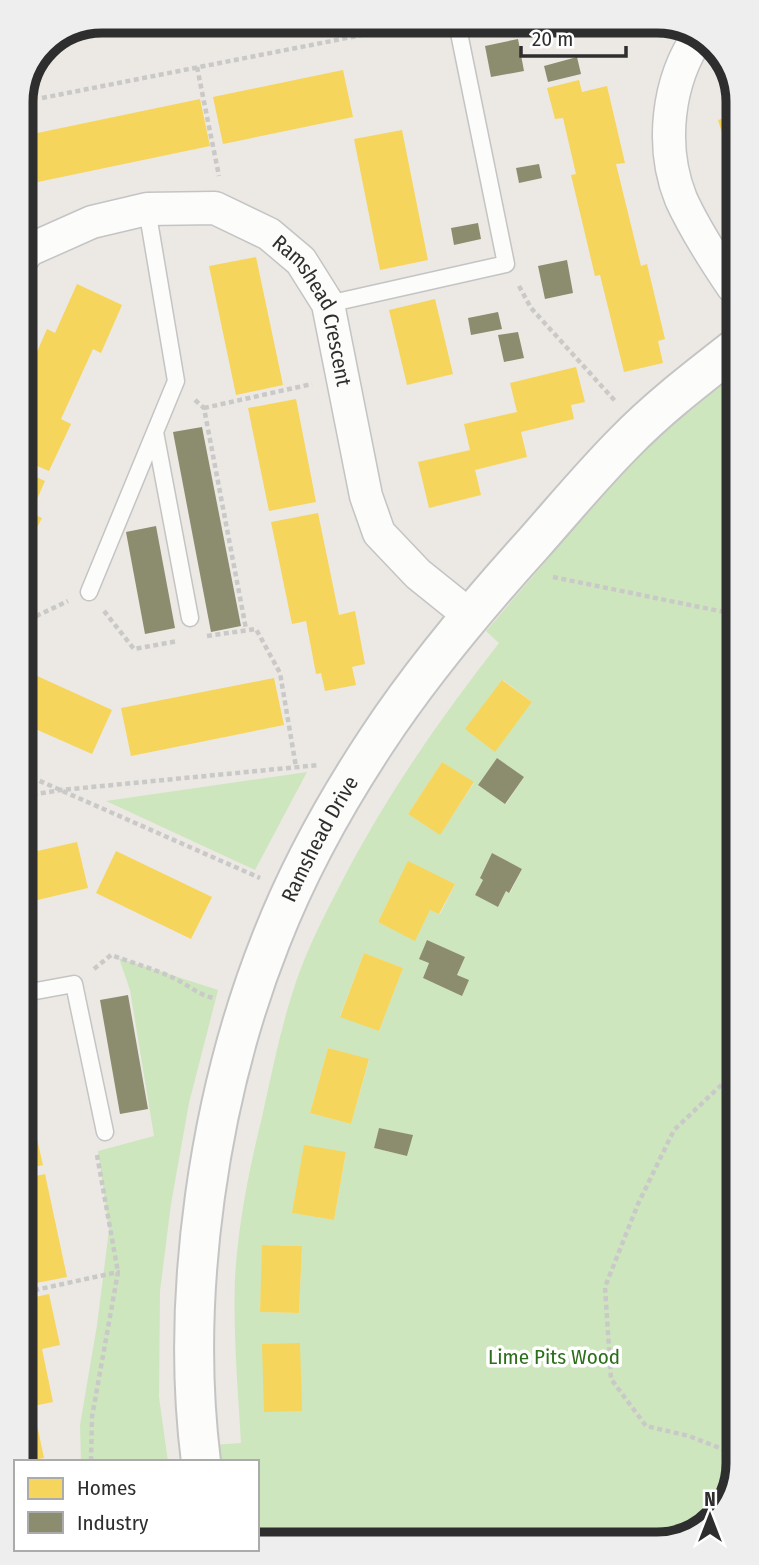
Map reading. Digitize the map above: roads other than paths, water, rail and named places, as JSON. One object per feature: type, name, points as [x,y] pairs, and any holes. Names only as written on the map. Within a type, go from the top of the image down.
[{"type":"street","points":[[694,45],[682,68],[674,93],[669,145],[680,197],[726,276]]},
{"type":"street","name":"Ramshead Crescent","points":[[33,248],[92,222],[147,209],[215,208],[269,234],[301,261],[328,304],[366,496],[379,533],[418,574],[469,615]]},
{"type":"street","name":"Ramshead Drive","points":[[201,1460],[195,1361],[197,1277],[206,1191],[222,1106],[250,1003],[271,938],[310,855],[365,760],[414,687],[469,615],[624,442],[672,398],[726,356]]},
{"type":"lane","points":[[328,304],[506,264],[459,33]]},
{"type":"lane","points":[[89,592],[176,381],[147,209]]},
{"type":"lane","points":[[155,432],[190,618]]},
{"type":"lane","points":[[33,992],[74,985],[105,1132]]},
{"type":"park label","name":"Lime Pits Wood","points":[[554,1357]]}]
